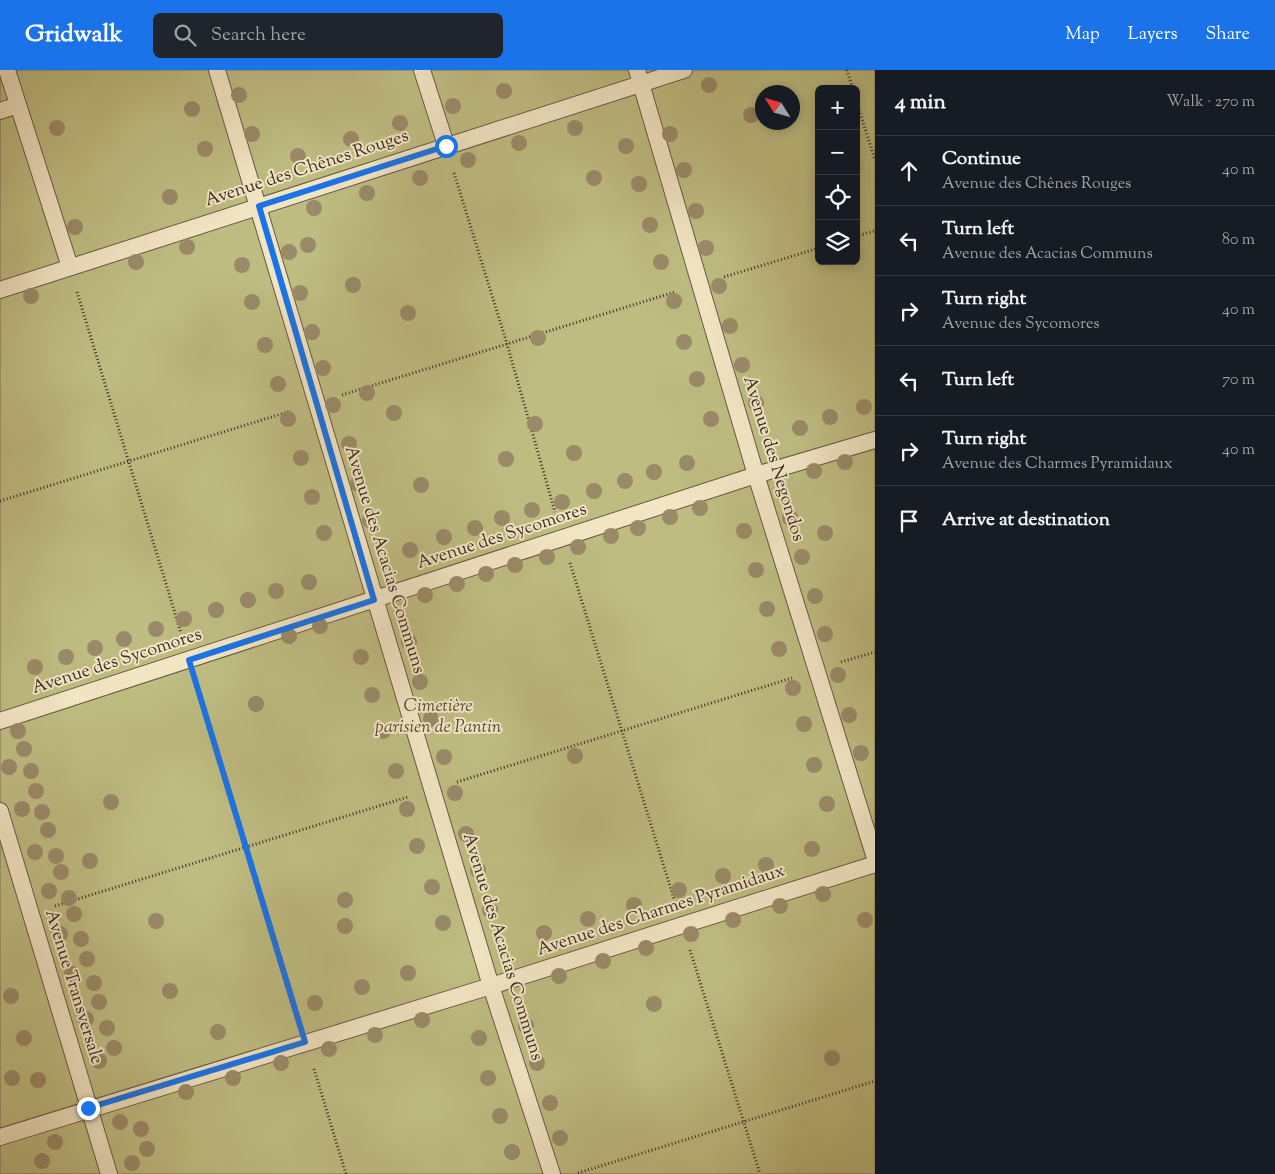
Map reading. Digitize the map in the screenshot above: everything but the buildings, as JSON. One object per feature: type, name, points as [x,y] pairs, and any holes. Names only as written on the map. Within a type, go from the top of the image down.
[{"type":"lane","name":"Avenue des Acacias Communs","points":[[216,70],[259,206],[374,600],[492,986],[552,1174]]},
{"type":"lane","points":[[422,70],[446,146]]},
{"type":"lane","name":"Avenue des Chênes Rouges","points":[[0,290],[446,146],[639,76],[684,70]]},
{"type":"lane","points":[[13,72],[18,105],[70,268]]},
{"type":"lane","name":"Avenue des Negondos","points":[[639,76],[756,475],[875,858]]},
{"type":"lane","points":[[0,111],[18,105]]},
{"type":"lane","name":"Avenue des Sycomores","points":[[0,721],[756,475],[875,440]]},
{"type":"lane","name":"Avenue Transversale","points":[[0,811],[109,1174]]},
{"type":"lane","name":"Avenue des Charmes Pyramidaux","points":[[0,1137],[88,1108],[492,986],[875,864]]},
{"type":"path","points":[[847,70],[852,85]]},
{"type":"path","points":[[860,113],[875,160]]},
{"type":"path","points":[[446,146],[507,344],[562,538],[760,1174]]},
{"type":"path","points":[[860,235],[875,231]]},
{"type":"path","points":[[0,501],[815,249]]},
{"type":"path","points":[[70,268],[346,1174]]},
{"type":"path","points":[[575,1174],[875,1081]]},
{"type":"green space","name":"Cimetière parisien de Pantin","points":[[0,70],[875,70],[875,1174],[0,1174]]},
{"type":"route","points":[[88,1108],[305,1042],[189,660],[374,600],[259,206],[446,146]]}]
